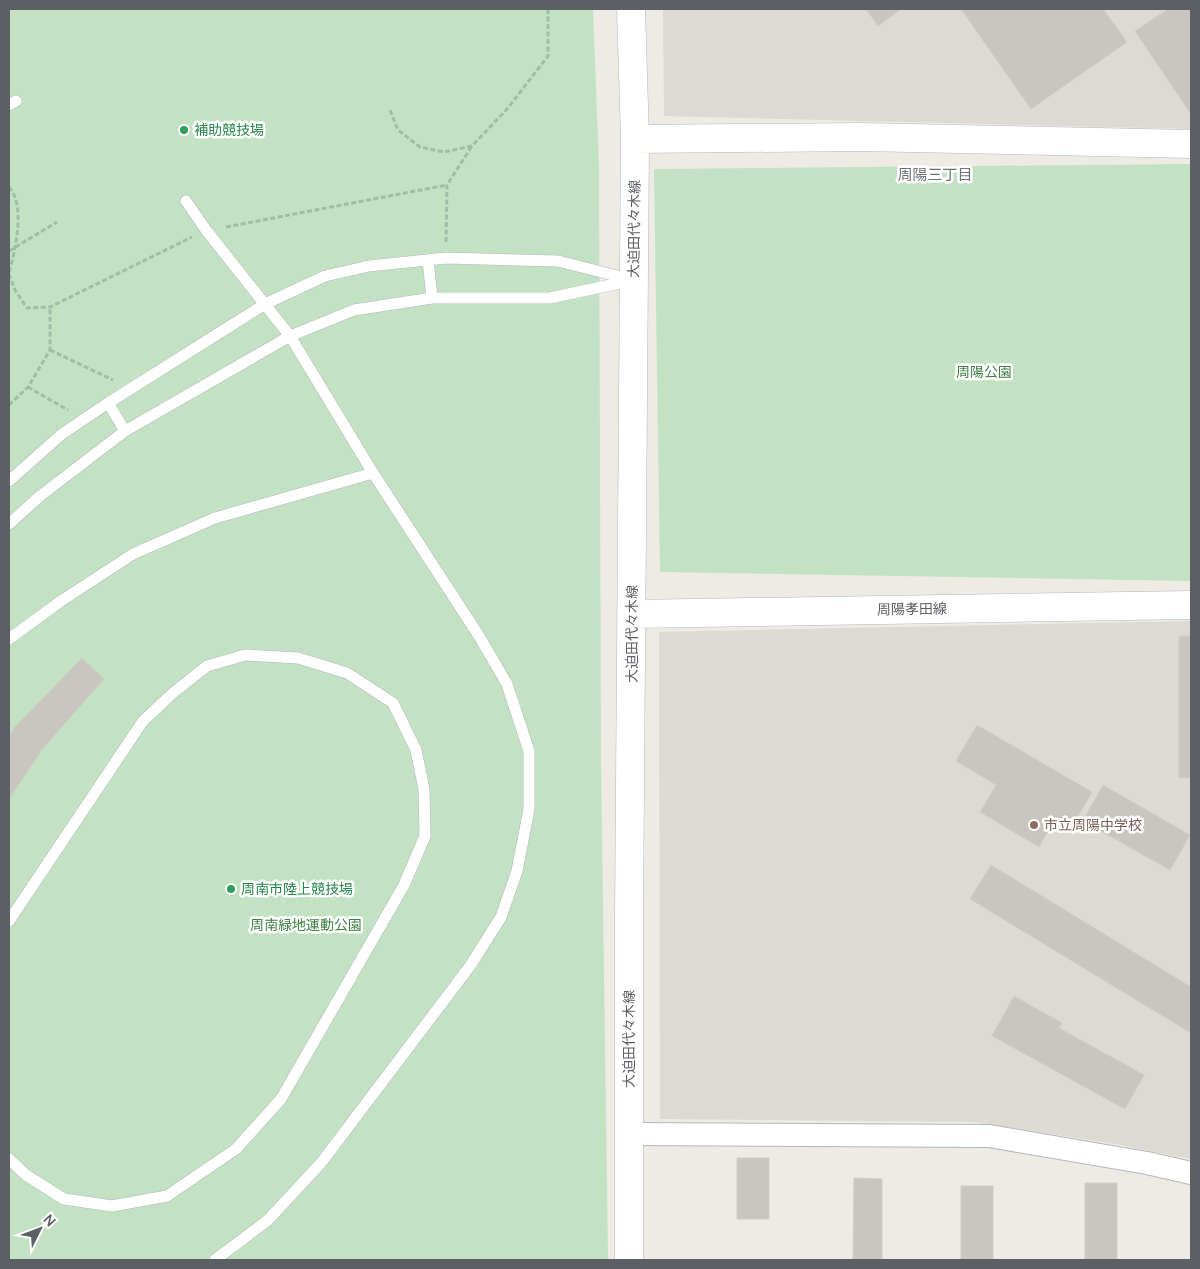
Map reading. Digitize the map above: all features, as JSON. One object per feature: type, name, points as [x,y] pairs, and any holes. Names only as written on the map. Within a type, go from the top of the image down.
[{"type":"street","name":"大迫田代々木線","points":[[629,1260],[628,1134],[635,139],[631,9]]},
{"type":"street","points":[[635,139],[862,137],[1191,144]]},
{"type":"street","name":"周陽孝田線","points":[[632,614],[1191,605]]},
{"type":"street","points":[[628,1134],[989,1136],[1148,1163],[1191,1173]]},
{"type":"lane","points":[[186,201],[206,230],[290,336],[373,473],[479,636],[507,684],[529,752],[528,818],[517,872],[501,917],[470,966],[321,1163],[268,1220],[215,1260]]},
{"type":"lane","points":[[9,481],[62,434],[108,403],[265,304],[325,276],[369,266],[446,258],[558,261],[633,280]]},
{"type":"lane","points":[[428,260],[432,298]]},
{"type":"lane","points":[[9,524],[40,496],[125,431],[290,336],[354,310],[432,298],[550,298],[633,280]]},
{"type":"lane","points":[[108,403],[125,431]]},
{"type":"lane","points":[[9,639],[61,601],[133,554],[214,518],[373,473]]},
{"type":"lane","points":[[9,921],[143,721],[173,693],[207,666],[245,655],[298,658],[347,673],[393,703],[416,750],[424,789],[425,836],[404,885],[281,1099],[236,1149],[167,1196],[112,1206],[64,1199],[26,1174],[9,1159]]},
{"type":"path","points":[[446,258],[447,185],[474,144],[508,108],[548,56],[548,9]]},
{"type":"path","points":[[390,110],[398,130],[420,147],[444,152],[474,144]]},
{"type":"path","points":[[9,187],[12,190],[18,211],[15,248],[9,273],[15,290],[26,308],[50,307],[206,230],[447,185]]},
{"type":"path","points":[[9,251],[57,222]]},
{"type":"path","points":[[9,405],[28,387],[50,350],[50,307]]},
{"type":"path","points":[[50,350],[130,389]]},
{"type":"path","points":[[28,387],[84,419]]},
{"type":"shaded area","points":[[663,9],[1191,9],[1191,129],[664,116]]},
{"type":"shaded area","points":[[1191,621],[1191,1159],[1115,1144],[974,1122],[660,1119],[659,632]]},
{"type":"green space","name":"周南緑地運動公園","points":[[9,9],[593,9],[599,167],[601,764],[608,1260],[9,1260]]},
{"type":"green space","name":"周陽公園","points":[[1191,164],[1191,581],[660,572],[654,169]]},
{"type":"building","points":[[866,9],[901,9],[878,26]]},
{"type":"building","points":[[961,9],[1103,9],[1127,42],[1031,109]]},
{"type":"building","points":[[1168,9],[1191,9],[1191,114],[1135,31]]},
{"type":"building","points":[[1179,636],[1191,636],[1191,778],[1179,778]]},
{"type":"building","points":[[82,658],[104,679],[44,747],[9,799],[9,737],[15,727]]},
{"type":"building","points":[[977,725],[1092,792],[1071,828],[1055,819],[1039,847],[980,812],[996,785],[956,761]]},
{"type":"building","points":[[1103,785],[1190,835],[1170,870],[1083,821]]},
{"type":"building","points":[[991,865],[1191,987],[1191,1033],[970,899]]},
{"type":"building","points":[[1014,996],[1062,1023],[1059,1028],[1144,1075],[1125,1109],[992,1036]]},
{"type":"building","points":[[737,1158],[769,1158],[769,1219],[737,1219]]},
{"type":"building","points":[[854,1178],[882,1179],[882,1260],[853,1260]]},
{"type":"building","points":[[1085,1183],[1117,1183],[1117,1260],[1085,1260]]},
{"type":"building","points":[[961,1186],[993,1186],[993,1260],[961,1260]]},
{"type":"place","name":"補助競技場","points":[[184,130]]},
{"type":"place","name":"市立周陽中学校","points":[[1034,825]]},
{"type":"place","name":"周南市陸上競技場","points":[[231,889]]},
{"type":"district","name":"周陽三丁目","points":[[935,175]]}]
